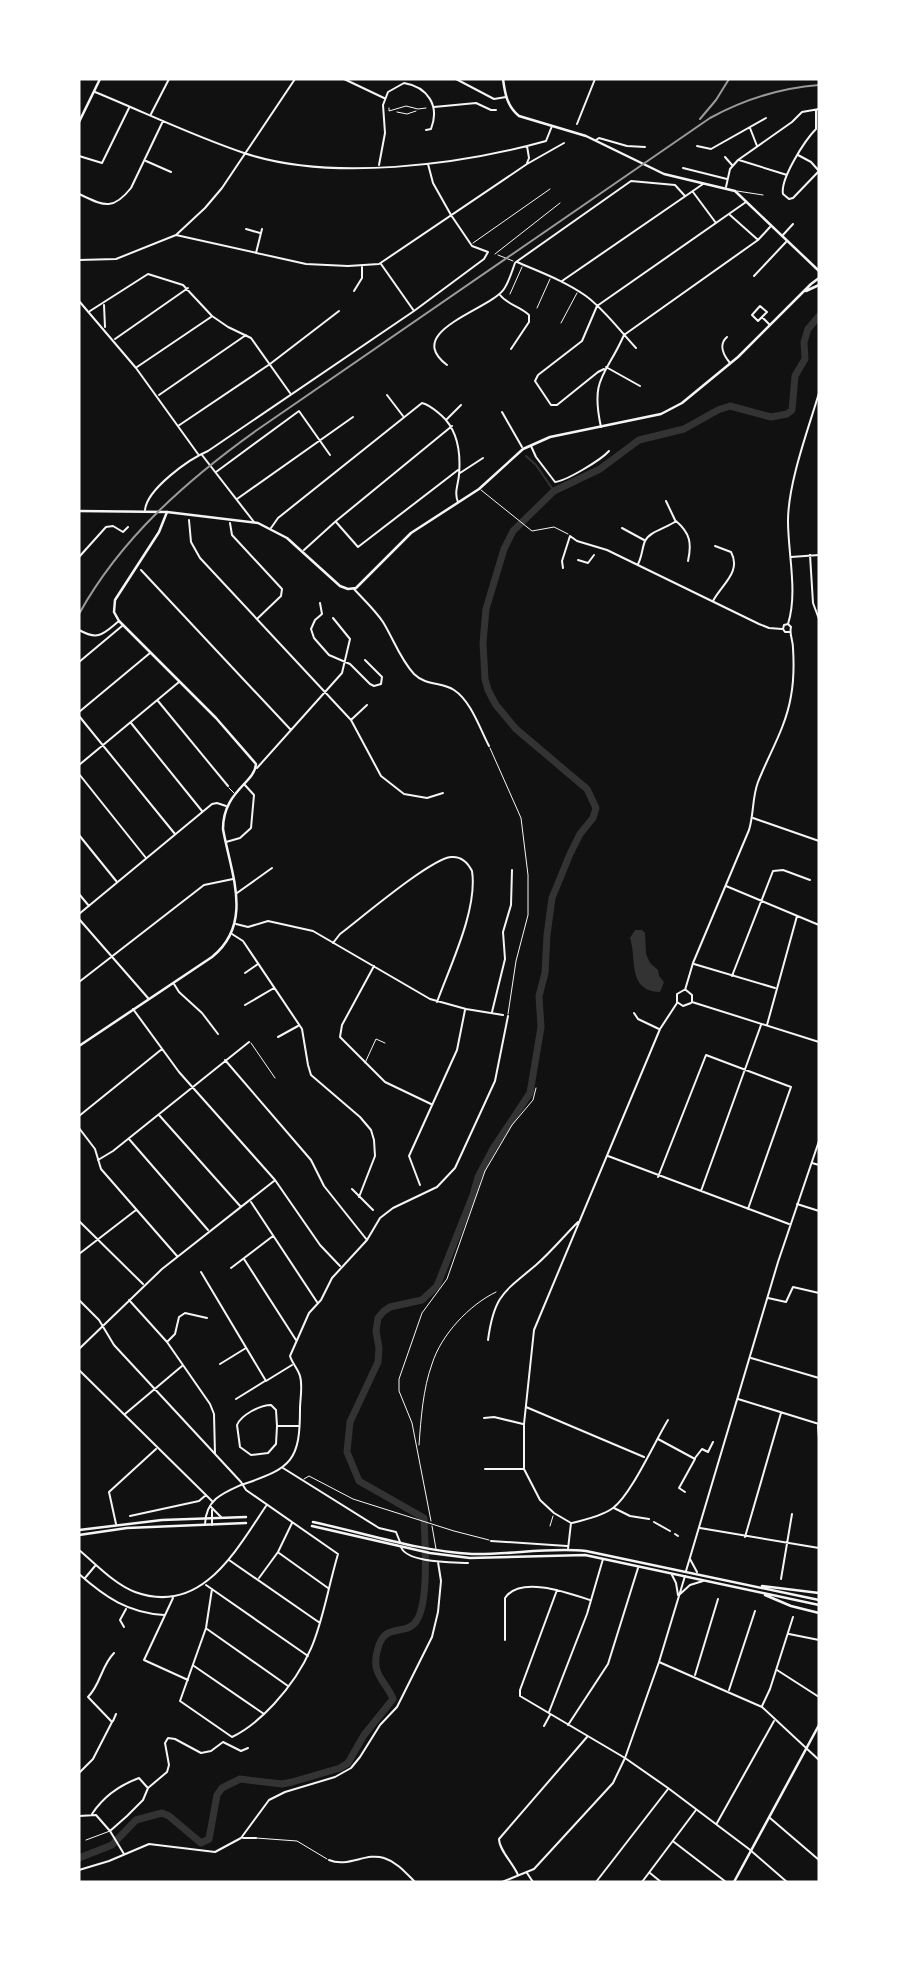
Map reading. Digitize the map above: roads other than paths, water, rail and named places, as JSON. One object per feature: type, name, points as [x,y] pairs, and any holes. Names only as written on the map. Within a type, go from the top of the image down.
[{"type":"main road","points":[[79,122],[100,79]]},
{"type":"main road","points":[[503,79],[506,97],[512,110],[519,116],[586,136],[664,174],[735,191],[819,271]]},
{"type":"main road","points":[[79,511],[150,511],[255,522],[271,528],[303,551],[340,586],[354,589],[411,533],[479,489],[523,449],[550,437],[651,416],[672,409],[731,364],[819,278]]},
{"type":"main road","points":[[805,292],[819,285]]},
{"type":"main road","points":[[79,1046],[212,957],[232,934],[236,924],[236,894],[223,823],[227,806],[234,793],[256,768],[255,762],[180,681],[119,621],[114,609],[117,597],[159,532],[165,512]]},
{"type":"main road","points":[[79,1530],[116,1524],[246,1517]]},
{"type":"main road","points":[[79,1535],[116,1529],[246,1523]]},
{"type":"main road","points":[[819,1600],[702,1576],[685,1575],[672,1575],[568,1554],[493,1558],[443,1553],[394,1546],[313,1524],[443,1553],[568,1548],[685,1575],[703,1581],[819,1605]]},
{"type":"main road","points":[[752,1586],[819,1593]]},
{"type":"main road","points":[[756,1591],[791,1606],[819,1613]]},
{"type":"main road","points":[[734,1882],[819,1725]]},
{"type":"street","points":[[151,115],[169,79]]},
{"type":"street","points":[[79,260],[116,259],[176,235],[205,208],[295,79]]},
{"type":"street","points":[[344,79],[384,99]]},
{"type":"street","points":[[352,83],[354,79]]},
{"type":"street","points":[[456,79],[494,99],[506,97]]},
{"type":"street","points":[[577,124],[595,79]]},
{"type":"street","points":[[379,167],[385,133],[382,112],[384,99],[388,92],[404,81],[424,90],[431,107],[433,126],[431,130],[426,130]]},
{"type":"street","points":[[94,91],[245,154],[295,164],[335,168],[428,164],[527,146],[546,141],[552,126]]},
{"type":"street","points":[[476,103],[481,93]]},
{"type":"street","points":[[431,107],[476,103],[496,110]]},
{"type":"street","points":[[79,156],[102,163],[130,106]]},
{"type":"street","points":[[395,111],[406,106],[418,109]]},
{"type":"street","points":[[382,112],[407,114],[426,108]]},
{"type":"street","points":[[726,187],[732,166],[738,160],[802,112],[818,110],[817,127],[806,139],[797,155],[788,176],[782,186],[783,194],[791,199],[818,174],[815,165],[797,155]]},
{"type":"street","points":[[697,146],[711,149],[766,118]]},
{"type":"street","points":[[79,194],[104,205],[114,204],[131,188],[163,120]]},
{"type":"street","points":[[750,128],[757,147]]},
{"type":"street","points":[[814,131],[819,135]]},
{"type":"street","points":[[595,140],[599,138],[627,146],[645,147]]},
{"type":"street","points":[[176,235],[306,264],[362,266],[381,263],[527,164],[564,143]]},
{"type":"street","points":[[527,146],[527,164]]},
{"type":"street","points":[[724,157],[732,166]]},
{"type":"street","points":[[145,160],[171,172]]},
{"type":"street","points":[[738,160],[788,176]]},
{"type":"street","points":[[428,164],[433,183],[471,244],[562,281],[578,291],[612,319],[636,348]]},
{"type":"street","points":[[682,168],[728,179]]},
{"type":"street","points":[[447,365],[437,358],[434,343],[439,335],[504,290],[515,262],[631,181],[675,185],[685,195]]},
{"type":"street","points":[[562,281],[704,183]]},
{"type":"street","points":[[471,244],[550,189]]},
{"type":"street","points":[[693,191],[716,223]]},
{"type":"street","points":[[735,191],[763,195]]},
{"type":"street","points":[[604,368],[557,405],[551,405],[535,381],[538,374],[582,341],[597,306],[747,201]]},
{"type":"street","points":[[495,254],[559,202]]},
{"type":"street","points":[[729,214],[758,240]]},
{"type":"street","points":[[782,237],[793,224]]},
{"type":"street","points":[[601,427],[596,391],[604,368],[624,335],[758,240],[770,226]]},
{"type":"street","points":[[246,229],[261,231],[256,254]]},
{"type":"street","points":[[754,276],[786,241]]},
{"type":"street","points":[[145,511],[149,497],[178,470],[414,311],[484,259],[488,252]]},
{"type":"street","points":[[381,263],[414,311]]},
{"type":"street","points":[[510,294],[523,265]]},
{"type":"street","points":[[354,291],[362,278],[362,266]]},
{"type":"street","points":[[90,312],[148,274],[183,285],[212,316],[251,338],[291,395]]},
{"type":"street","points":[[537,308],[551,277]]},
{"type":"street","points":[[114,340],[188,288]]},
{"type":"street","points":[[561,323],[578,291]]},
{"type":"street","points":[[499,294],[506,303],[529,315],[529,322],[511,349]]},
{"type":"street","points":[[79,301],[114,340],[200,455],[255,522]]},
{"type":"street","points":[[104,304],[107,325],[104,328]]},
{"type":"street","points":[[178,426],[270,364],[339,311]]},
{"type":"street","points":[[136,368],[212,316]]},
{"type":"street","points":[[762,317],[771,325]]},
{"type":"street","points":[[158,396],[247,335]]},
{"type":"street","points":[[727,337],[723,342],[723,354],[731,364]]},
{"type":"street","points":[[604,368],[640,386]]},
{"type":"street","points":[[668,1420],[623,1496],[613,1508],[587,1519],[571,1523],[554,1513],[540,1500],[524,1469],[524,1424],[534,1330],[660,1029],[677,1002],[677,994],[685,990],[692,963],[753,818],[756,788],[786,717],[794,680],[793,643],[788,624],[792,608],[789,499],[819,393]]},
{"type":"street","points":[[387,395],[404,417]]},
{"type":"street","points":[[271,528],[278,517],[419,404],[426,403],[452,426],[459,449],[459,474],[455,496],[458,502]]},
{"type":"street","points":[[447,420],[461,405]]},
{"type":"street","points":[[215,471],[299,411],[330,455]]},
{"type":"street","points":[[502,412],[523,449]]},
{"type":"street","points":[[237,499],[353,416]]},
{"type":"street","points":[[303,551],[335,521],[452,426]]},
{"type":"street","points":[[531,445],[536,457],[555,482],[593,465],[610,451]]},
{"type":"street","points":[[459,474],[483,458]]},
{"type":"street","points":[[335,521],[358,547],[459,468]]},
{"type":"street","points":[[479,489],[529,530],[554,527],[577,541],[638,565],[769,628],[790,632]]},
{"type":"street","points":[[666,501],[676,521],[690,539],[692,546],[688,561]]},
{"type":"street","points":[[189,520],[190,537],[197,554],[351,720],[382,776],[404,793],[426,798],[443,793]]},
{"type":"street","points":[[638,565],[643,556],[645,541],[656,531],[676,521]]},
{"type":"street","points":[[230,523],[232,535],[282,589],[281,596],[257,619]]},
{"type":"street","points":[[79,557],[106,527],[113,526],[123,532],[128,527]]},
{"type":"street","points":[[622,528],[645,541]]},
{"type":"street","points":[[563,568],[562,561],[570,536]]},
{"type":"street","points":[[713,602],[721,586],[731,578],[734,565],[731,552],[715,546]]},
{"type":"street","points":[[578,560],[588,563],[596,547]]},
{"type":"street","points":[[810,555],[813,603],[819,619]]},
{"type":"street","points":[[790,557],[819,555]]},
{"type":"street","points":[[141,570],[291,730]]},
{"type":"street","points":[[205,1525],[212,1501],[282,1467],[293,1457],[297,1449],[300,1426],[301,1383],[290,1354],[309,1313],[340,1267],[367,1240],[380,1218],[446,1179],[463,1153],[495,1081],[516,961],[528,915],[528,875],[521,818],[489,746],[462,698],[451,688],[426,682],[416,676],[404,661],[380,617],[354,589]]},
{"type":"street","points":[[320,603],[323,612],[312,626],[312,636],[332,657],[352,666],[370,684],[381,684],[382,677],[365,660]]},
{"type":"street","points":[[256,768],[342,673],[350,639],[332,618]]},
{"type":"street","points":[[79,630],[92,637],[99,636],[119,621]]},
{"type":"street","points":[[783,629],[784,625],[788,624]]},
{"type":"street","points":[[79,662],[123,625]]},
{"type":"street","points":[[151,652],[79,714],[175,834]]},
{"type":"street","points":[[79,765],[180,681]]},
{"type":"street","points":[[157,700],[234,793]]},
{"type":"street","points":[[351,720],[367,705]]},
{"type":"street","points":[[130,723],[202,811]]},
{"type":"street","points":[[79,774],[146,858]]},
{"type":"street","points":[[226,842],[240,838],[252,825],[254,795],[243,783]]},
{"type":"street","points":[[79,914],[202,811],[215,803],[227,806]]},
{"type":"street","points":[[753,818],[819,841]]},
{"type":"street","points":[[79,835],[117,881]]},
{"type":"street","points":[[333,943],[340,934],[430,867],[449,857],[461,859],[472,871],[472,893],[464,926],[437,1002]]},
{"type":"street","points":[[236,894],[272,868]]},
{"type":"street","points":[[492,1013],[505,959],[503,932],[511,905],[512,870]]},
{"type":"street","points":[[733,976],[773,871],[783,870],[810,880]]},
{"type":"street","points":[[79,982],[204,885],[233,879]]},
{"type":"street","points":[[725,886],[819,925]]},
{"type":"street","points":[[79,894],[89,906]]},
{"type":"street","points":[[767,1026],[775,988],[797,916]]},
{"type":"street","points":[[79,919],[148,999]]},
{"type":"street","points":[[236,924],[248,926],[268,921],[306,929],[437,1002],[508,1016]]},
{"type":"street","points":[[232,934],[243,941],[304,1034],[307,1065],[312,1075],[364,1121],[373,1135],[374,1156],[359,1196]]},
{"type":"street","points":[[692,963],[775,988]]},
{"type":"street","points":[[245,973],[258,964]]},
{"type":"street","points":[[374,965],[339,1034],[343,1043],[385,1082],[431,1104]]},
{"type":"street","points":[[173,983],[218,1034]]},
{"type":"street","points":[[245,1005],[274,988]]},
{"type":"street","points":[[685,990],[692,995],[692,1003]]},
{"type":"street","points":[[677,1002],[683,1006],[692,1003],[819,1042]]},
{"type":"street","points":[[424,1194],[408,1157],[457,1050],[466,1009]]},
{"type":"street","points":[[133,1010],[192,1087],[275,1180],[320,1245],[340,1267]]},
{"type":"street","points":[[634,1013],[638,1019],[660,1029]]},
{"type":"street","points":[[701,1192],[761,1024]]},
{"type":"street","points":[[278,1037],[299,1026]]},
{"type":"street","points":[[365,1063],[376,1039],[386,1043]]},
{"type":"street","points":[[98,1160],[249,1042],[275,1078]]},
{"type":"street","points":[[79,1116],[162,1049]]},
{"type":"street","points":[[658,1177],[706,1055],[791,1087],[748,1209]]},
{"type":"street","points":[[225,1060],[311,1160],[324,1186],[367,1240]]},
{"type":"street","points":[[79,1870],[145,1845],[212,1852],[231,1845],[241,1838],[269,1800],[347,1771],[360,1757],[380,1725],[397,1707],[435,1626],[440,1585],[412,1423],[399,1391],[399,1379],[422,1313],[447,1279],[485,1171],[512,1125],[533,1100],[536,1088]]},
{"type":"street","points":[[159,1114],[240,1208]]},
{"type":"street","points":[[79,1128],[95,1149],[101,1169],[177,1256]]},
{"type":"street","points":[[128,1138],[209,1231]]},
{"type":"street","points":[[502,1882],[527,1873],[542,1862],[603,1797],[625,1758],[659,1662],[767,1297],[819,1141]]},
{"type":"street","points":[[607,1156],[790,1225]]},
{"type":"street","points":[[811,1163],[819,1166]]},
{"type":"street","points":[[79,1349],[177,1256],[275,1180]]},
{"type":"street","points":[[352,1189],[380,1218]]},
{"type":"street","points":[[250,1200],[318,1303]]},
{"type":"street","points":[[797,1204],[819,1211]]},
{"type":"street","points":[[79,1254],[137,1210]]},
{"type":"street","points":[[488,1339],[496,1304],[511,1285],[537,1264],[580,1219]]},
{"type":"street","points":[[79,1221],[144,1285]]},
{"type":"street","points":[[231,1268],[274,1236]]},
{"type":"street","points":[[561,1239],[570,1243]]},
{"type":"street","points":[[244,1259],[296,1340]]},
{"type":"street","points":[[200,1270],[266,1381]]},
{"type":"street","points":[[767,1297],[786,1302],[793,1287],[819,1293]]},
{"type":"street","points":[[419,1445],[432,1363],[465,1314],[482,1299],[496,1292]]},
{"type":"street","points":[[79,1300],[103,1325],[114,1345],[246,1490],[338,1554],[321,1623],[309,1657],[290,1687],[250,1728],[232,1737],[180,1701],[206,1628],[212,1589]]},
{"type":"street","points":[[129,1300],[167,1342],[214,1414],[216,1455]]},
{"type":"street","points":[[167,1342],[174,1334],[179,1317],[185,1313],[207,1318]]},
{"type":"street","points":[[220,1364],[246,1348]]},
{"type":"street","points":[[750,1358],[819,1378]]},
{"type":"street","points":[[236,1399],[293,1364]]},
{"type":"street","points":[[124,1415],[183,1365]]},
{"type":"street","points":[[79,1370],[212,1501]]},
{"type":"street","points":[[738,1399],[818,1424],[819,1438]]},
{"type":"street","points":[[265,1405],[271,1405],[276,1410],[277,1426],[277,1441],[268,1452],[251,1455],[240,1447],[237,1425],[242,1417],[265,1405]]},
{"type":"street","points":[[526,1407],[646,1457]]},
{"type":"street","points":[[745,1537],[781,1413]]},
{"type":"street","points":[[484,1418],[494,1417],[524,1424]]},
{"type":"street","points":[[277,1426],[300,1426]]},
{"type":"street","points":[[657,1439],[695,1459]]},
{"type":"street","points":[[685,1492],[679,1488],[695,1459],[702,1449],[708,1452],[713,1442]]},
{"type":"street","points":[[116,1524],[109,1492],[158,1447]]},
{"type":"street","points":[[282,1467],[382,1530],[396,1532],[404,1554],[438,1562],[468,1563]]},
{"type":"street","points":[[485,1469],[524,1469]]},
{"type":"street","points":[[302,1480],[309,1476],[353,1499],[491,1541],[568,1548],[571,1523]]},
{"type":"street","points":[[130,1516],[198,1501],[206,1494]]},
{"type":"street","points":[[198,1501],[210,1505],[221,1517]]},
{"type":"street","points":[[79,1550],[116,1581],[134,1591],[173,1597],[205,1585],[229,1560],[267,1505]]},
{"type":"street","points":[[613,1508],[630,1516],[649,1519]]},
{"type":"street","points":[[212,1509],[212,1525]]},
{"type":"street","points":[[550,1526],[554,1513]]},
{"type":"street","points":[[781,1580],[792,1514]]},
{"type":"street","points":[[258,1580],[278,1552],[292,1522]]},
{"type":"street","points":[[654,1522],[670,1531]]},
{"type":"street","points":[[699,1528],[819,1548]]},
{"type":"street","points":[[278,1552],[329,1588]]},
{"type":"street","points":[[690,1558],[693,1569],[702,1576]]},
{"type":"street","points":[[544,1726],[591,1600],[603,1559]]},
{"type":"street","points":[[229,1560],[321,1623]]},
{"type":"street","points":[[85,1579],[96,1565]]},
{"type":"street","points":[[568,1725],[608,1664],[638,1567]]},
{"type":"street","points":[[79,1574],[107,1598],[126,1608],[146,1614],[165,1615]]},
{"type":"street","points":[[672,1575],[677,1583],[679,1596]]},
{"type":"street","points":[[679,1596],[690,1585],[703,1581]]},
{"type":"street","points":[[205,1585],[309,1657]]},
{"type":"street","points":[[505,1640],[507,1595],[536,1587],[591,1600]]},
{"type":"street","points":[[557,1590],[520,1692],[522,1698],[625,1758],[697,1808],[787,1882]]},
{"type":"street","points":[[173,1597],[144,1660],[188,1680]]},
{"type":"street","points":[[694,1676],[718,1599]]},
{"type":"street","points":[[124,1627],[120,1620],[126,1608]]},
{"type":"street","points":[[728,1691],[755,1611]]},
{"type":"street","points":[[762,1707],[793,1617]]},
{"type":"street","points":[[206,1628],[290,1687]]},
{"type":"street","points":[[788,1634],[819,1640]]},
{"type":"street","points":[[112,1722],[88,1697],[99,1682],[105,1663],[114,1653]]},
{"type":"street","points":[[659,1662],[762,1707],[819,1760]]},
{"type":"street","points":[[194,1665],[264,1714]]},
{"type":"street","points":[[776,1670],[819,1697]]},
{"type":"street","points":[[79,1773],[93,1759],[116,1714]]},
{"type":"street","points":[[717,1824],[775,1719]]},
{"type":"street","points":[[518,1876],[514,1864],[499,1844],[499,1839],[588,1736]]},
{"type":"street","points":[[86,1840],[110,1831],[141,1802],[148,1788],[169,1768],[165,1743],[169,1738],[201,1754],[211,1751],[223,1742],[241,1751],[248,1748]]},
{"type":"street","points":[[92,1814],[122,1785],[139,1778],[148,1788]]},
{"type":"street","points":[[596,1882],[668,1788]]},
{"type":"street","points":[[642,1882],[697,1808]]},
{"type":"street","points":[[79,1816],[97,1816],[114,1836],[124,1855]]},
{"type":"street","points":[[769,1817],[819,1860]]},
{"type":"street","points":[[241,1838],[297,1841],[329,1860],[341,1863],[382,1857],[398,1866],[415,1882]]},
{"type":"street","points":[[673,1841],[726,1882]]},
{"type":"street","points":[[527,1873],[533,1882]]},
{"type":"street","points":[[649,1873],[661,1882]]},
{"type":"waterway","points":[[79,1858],[112,1845],[136,1820],[162,1813],[201,1843],[209,1839],[217,1795],[222,1788],[240,1779],[282,1784],[340,1768],[348,1763],[364,1735],[393,1699],[377,1670],[376,1655],[387,1634],[413,1625],[421,1611],[425,1571],[424,1518],[359,1481],[347,1452],[350,1422],[378,1362],[378,1318],[390,1307],[422,1300],[437,1286],[478,1177],[494,1147],[530,1093],[541,1027],[539,996],[545,973],[552,898],[570,854],[580,834],[593,818],[596,808],[587,789],[516,729],[496,705],[488,690],[483,643],[486,609],[504,549],[513,531],[554,491],[600,469],[639,440],[684,429],[730,406],[771,417],[787,414],[792,410],[795,376],[805,359],[804,342],[808,329],[819,316]]},
{"type":"waterway","points":[[526,456],[536,465],[554,491]]},
{"type":"tram line","points":[[700,119],[729,79]]},
{"type":"tram line","points":[[79,614],[115,560],[158,512],[206,469],[257,430],[710,118],[763,96],[819,85]]}]
